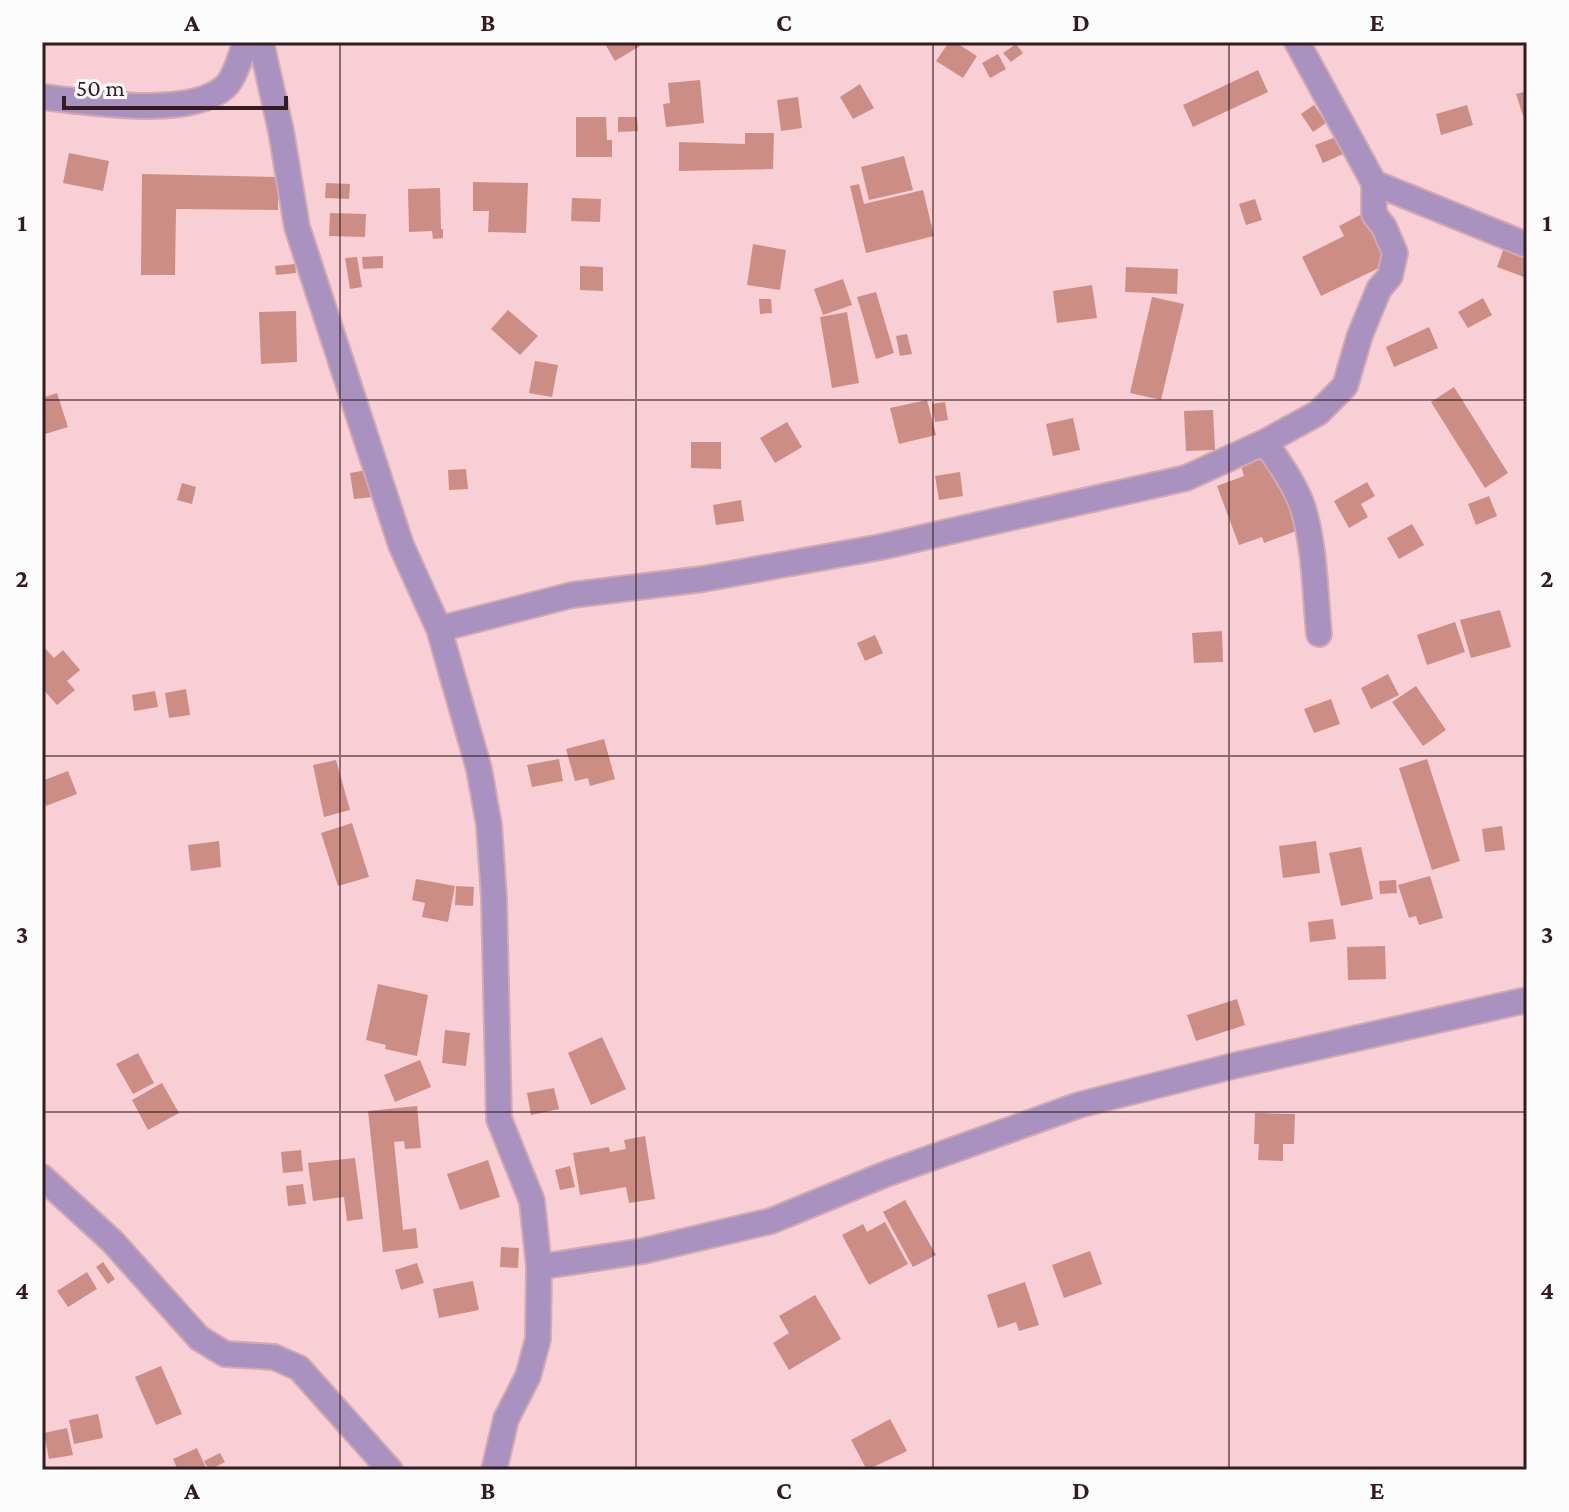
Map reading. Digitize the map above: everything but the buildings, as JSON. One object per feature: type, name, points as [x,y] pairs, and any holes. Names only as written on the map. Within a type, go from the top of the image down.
[{"type":"street","points":[[42,97],[175,107],[207,98],[227,86],[245,42]]},
{"type":"street","points":[[261,42],[281,131],[297,227],[401,545],[439,629],[479,769],[489,825],[495,914],[499,1056],[496,1092],[499,1119],[532,1201],[539,1267],[538,1339],[528,1376],[506,1419],[494,1470]]},
{"type":"street","points":[[439,629],[572,595],[703,579],[881,547],[1186,478],[1265,442],[1318,413],[1345,386],[1360,335],[1379,289],[1390,276],[1395,253],[1384,227],[1374,214],[1374,183],[1297,42]]},
{"type":"street","points":[[1374,183],[1527,245]]},
{"type":"street","points":[[1265,442],[1290,480],[1302,507],[1312,553],[1319,634]]},
{"type":"street","points":[[539,1267],[643,1251],[771,1221],[886,1174],[1079,1105],[1237,1065],[1527,1000]]},
{"type":"street","points":[[42,1177],[112,1241],[199,1338],[225,1354],[274,1357],[299,1368],[390,1470]]}]
